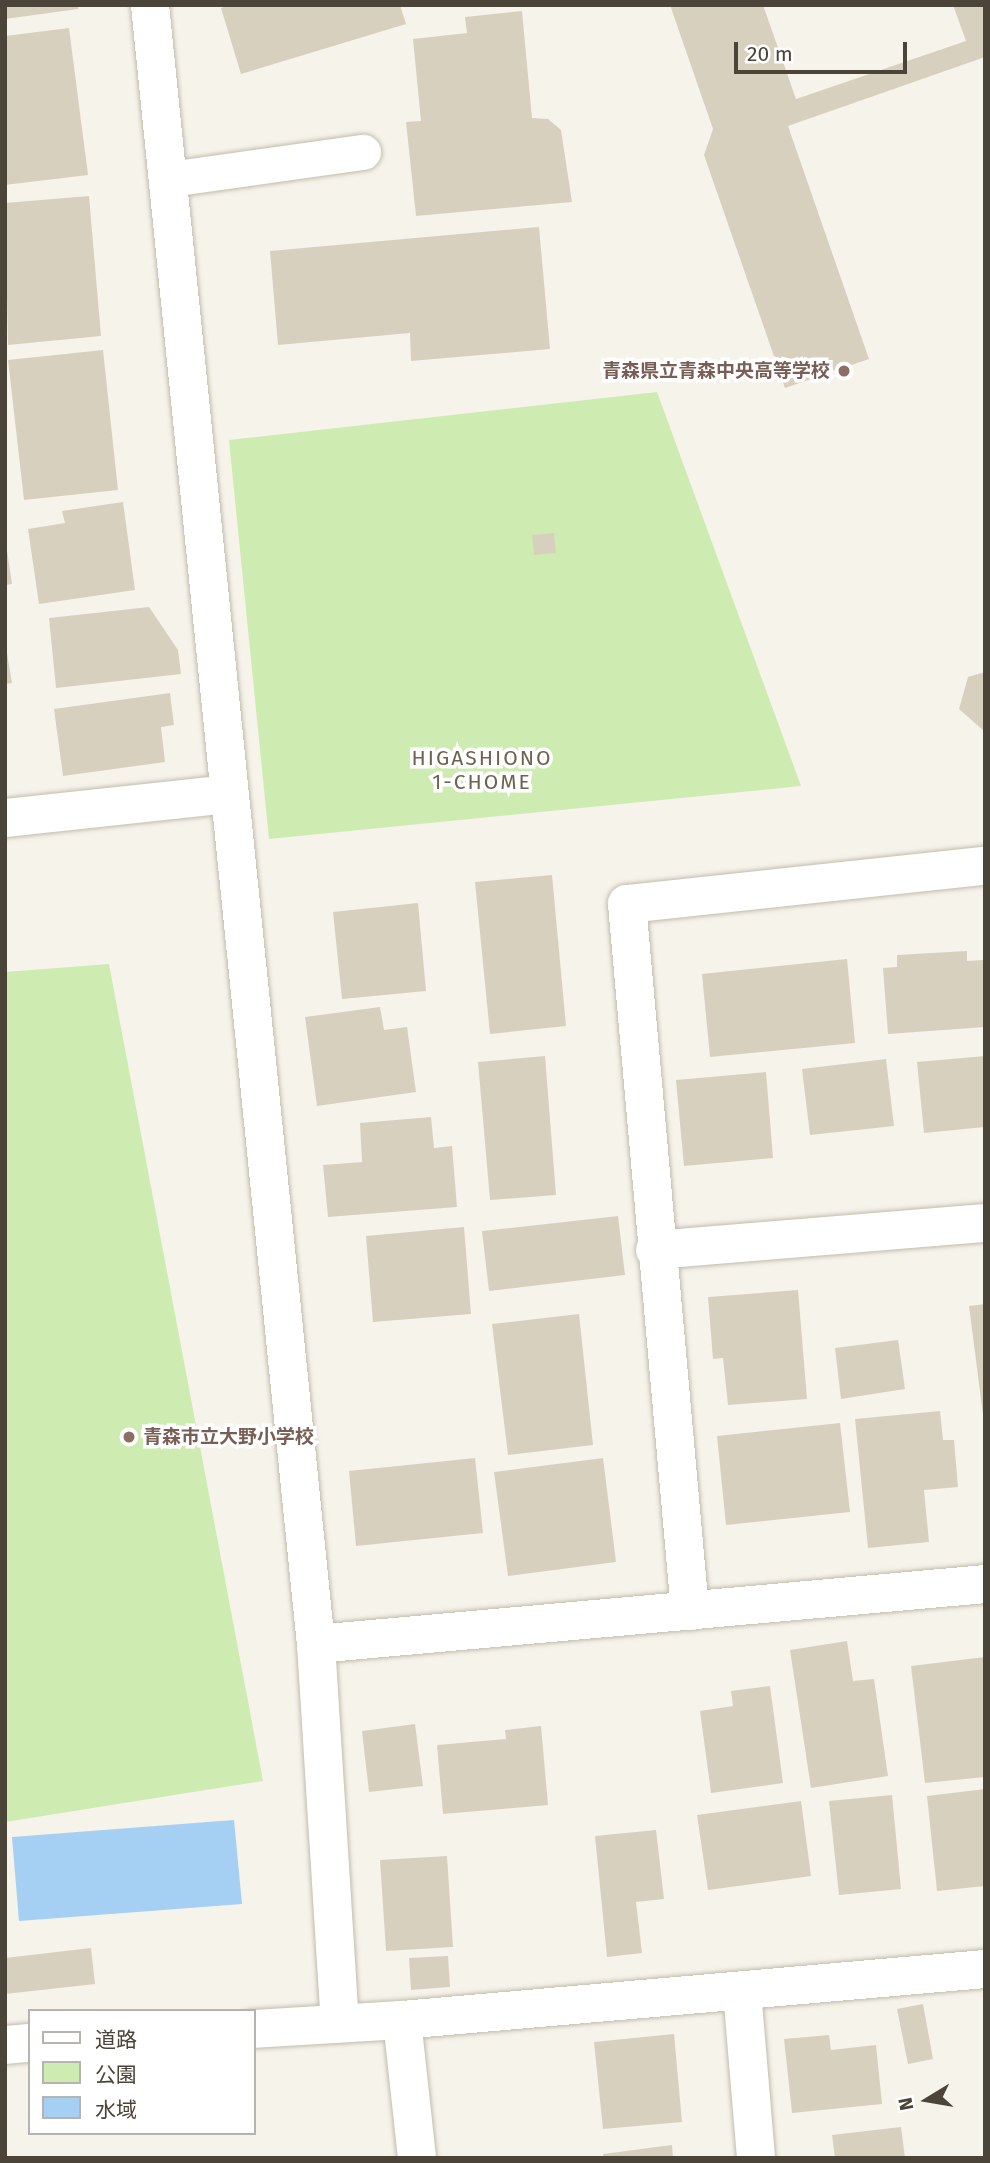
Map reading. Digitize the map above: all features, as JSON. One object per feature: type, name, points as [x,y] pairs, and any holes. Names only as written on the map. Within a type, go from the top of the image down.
[{"type":"street","points":[[150,5],[170,179],[228,794],[316,1644],[340,2023]]},
{"type":"street","points":[[5,818],[228,794]]},
{"type":"street","points":[[690,1611],[655,1250],[627,904],[985,866]]},
{"type":"street","points":[[655,1250],[985,1223]]},
{"type":"street","points":[[316,1644],[985,1584]]},
{"type":"street","points":[[256,2029],[402,2020],[985,1969]]},
{"type":"street","points":[[742,1991],[756,2158]]},
{"type":"street","points":[[402,2020],[417,2158]]},
{"type":"street","points":[[5,2045],[28,2043]]},
{"type":"lane","points":[[170,179],[363,152]]},
{"type":"green space","points":[[657,392],[801,786],[269,839],[229,440]]},
{"type":"green space","points":[[109,964],[263,1781],[5,1822],[5,972]]},
{"type":"water","points":[[234,1820],[242,1904],[19,1921],[12,1837]]},
{"type":"building","points":[[5,5],[78,5],[78,9],[5,19]]},
{"type":"building","points":[[230,5],[400,5],[406,24],[241,74],[221,8]]},
{"type":"building","points":[[670,5],[763,5],[796,99],[966,41],[953,5],[985,5],[985,57],[788,126],[869,359],[785,388],[704,155],[713,129]]},
{"type":"building","points":[[522,11],[532,118],[548,119],[561,130],[572,202],[416,216],[406,122],[421,121],[413,39],[467,33],[465,17]]},
{"type":"building","points":[[69,28],[88,175],[5,185],[5,36]]},
{"type":"building","points":[[89,196],[101,336],[8,345],[5,203]]},
{"type":"building","points":[[539,227],[550,349],[411,361],[410,333],[278,345],[270,251]]},
{"type":"building","points":[[103,350],[118,490],[24,500],[8,360]]},
{"type":"building","points":[[123,502],[135,590],[39,604],[28,529],[65,523],[62,511]]},
{"type":"building","points":[[554,533],[556,553],[534,555],[532,535]]},
{"type":"building","points":[[7,551],[12,584],[5,585],[5,552]]},
{"type":"building","points":[[149,607],[178,650],[181,674],[56,688],[49,618]]},
{"type":"building","points":[[5,641],[12,683],[5,684]]},
{"type":"building","points":[[985,672],[985,732],[959,709],[968,677]]},
{"type":"building","points":[[170,693],[174,725],[161,727],[165,762],[63,776],[54,709]]},
{"type":"building","points":[[552,875],[566,1026],[490,1034],[475,882]]},
{"type":"building","points":[[418,903],[426,991],[342,999],[333,912]]},
{"type":"building","points":[[967,951],[967,961],[983,960],[985,1027],[888,1034],[883,968],[897,967],[897,955]]},
{"type":"building","points":[[847,959],[855,1043],[710,1057],[702,974]]},
{"type":"building","points":[[380,1007],[384,1030],[407,1027],[416,1092],[317,1106],[305,1017]]},
{"type":"building","points":[[545,1056],[556,1195],[490,1200],[478,1062]]},
{"type":"building","points":[[985,1056],[985,1127],[924,1133],[917,1062]]},
{"type":"building","points":[[886,1059],[894,1126],[810,1135],[802,1069]]},
{"type":"building","points":[[766,1072],[773,1158],[684,1166],[676,1080]]},
{"type":"building","points":[[431,1117],[434,1148],[452,1146],[457,1207],[328,1217],[323,1165],[362,1162],[360,1123]]},
{"type":"building","points":[[618,1216],[625,1275],[489,1291],[482,1231]]},
{"type":"building","points":[[464,1227],[471,1314],[373,1322],[366,1236]]},
{"type":"building","points":[[798,1290],[807,1399],[728,1405],[723,1358],[713,1359],[708,1297]]},
{"type":"building","points":[[985,1304],[985,1415],[983,1415],[969,1306]]},
{"type":"building","points":[[579,1314],[593,1445],[508,1455],[492,1324]]},
{"type":"building","points":[[898,1340],[905,1389],[841,1399],[835,1348]]},
{"type":"building","points":[[940,1411],[943,1440],[954,1440],[958,1487],[924,1490],[929,1542],[868,1548],[855,1419]]},
{"type":"building","points":[[840,1423],[850,1512],[726,1525],[717,1436]]},
{"type":"building","points":[[475,1458],[483,1533],[356,1546],[349,1471]]},
{"type":"building","points":[[603,1458],[616,1562],[508,1576],[494,1472]]},
{"type":"building","points":[[847,1641],[853,1681],[874,1679],[888,1776],[811,1788],[790,1650]]},
{"type":"building","points":[[985,1657],[985,1777],[925,1783],[911,1666]]},
{"type":"building","points":[[770,1686],[783,1783],[711,1793],[700,1711],[733,1706],[731,1691]]},
{"type":"building","points":[[415,1724],[423,1786],[369,1792],[362,1731]]},
{"type":"building","points":[[541,1726],[548,1805],[443,1814],[437,1745],[506,1739],[505,1730]]},
{"type":"building","points":[[985,1789],[985,1886],[937,1891],[927,1796]]},
{"type":"building","points":[[892,1795],[901,1889],[839,1895],[829,1801]]},
{"type":"building","points":[[801,1801],[811,1876],[708,1890],[697,1815]]},
{"type":"building","points":[[656,1830],[664,1899],[636,1902],[642,1953],[607,1957],[595,1836]]},
{"type":"building","points":[[447,1856],[453,1947],[386,1951],[380,1860]]},
{"type":"building","points":[[91,1948],[95,1984],[5,1994],[5,1958]]},
{"type":"building","points":[[448,1956],[450,1987],[411,1990],[409,1958]]},
{"type":"building","points":[[923,2004],[933,2059],[908,2064],[897,2009]]},
{"type":"building","points":[[674,2034],[682,2122],[603,2129],[594,2042]]},
{"type":"building","points":[[829,2035],[831,2050],[876,2045],[882,2104],[792,2113],[784,2039]]},
{"type":"building","points":[[901,2127],[905,2158],[835,2158],[832,2135]]},
{"type":"building","points":[[672,2145],[673,2158],[604,2158],[603,2154]]},
{"type":"place","name":"青森県立青森中央高等学校","points":[[844,371]]},
{"type":"place","name":"青森市立大野小学校","points":[[129,1437]]},
{"type":"district","name":"HIGASHIONO 1-CHOME","points":[[482,770]]}]
